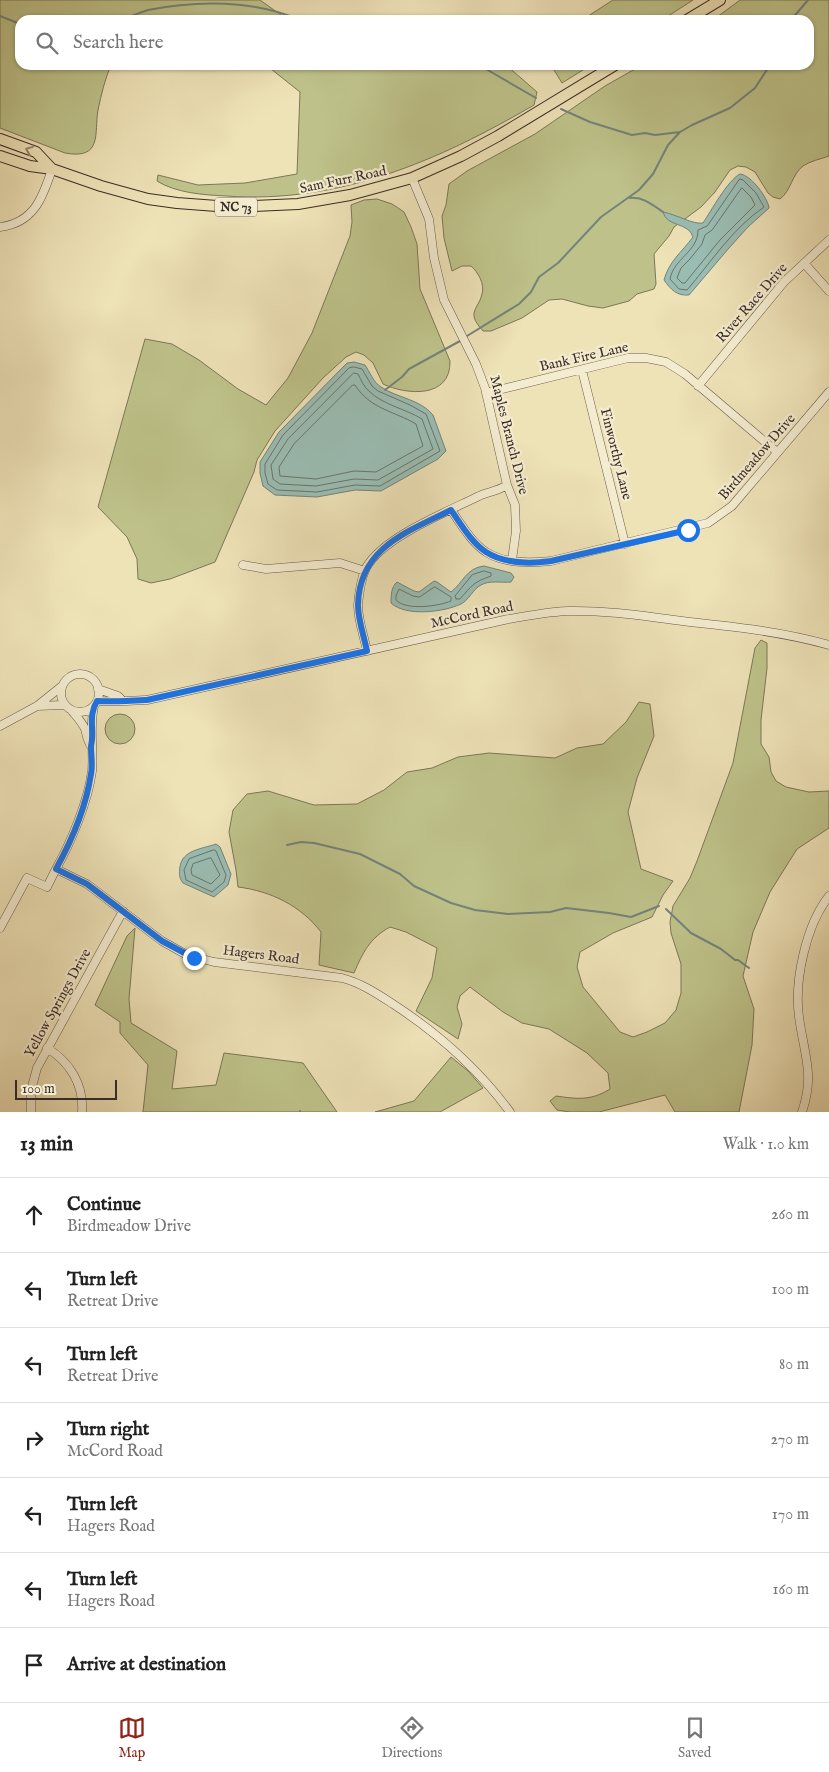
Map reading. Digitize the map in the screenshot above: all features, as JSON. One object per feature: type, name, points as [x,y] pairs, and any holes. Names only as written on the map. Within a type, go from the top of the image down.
[{"type":"main road","points":[[696,15],[720,0]]},
{"type":"main road","name":"Sam Furr Road","points":[[0,156],[30,166],[52,169],[101,186],[148,199],[230,208],[285,206],[350,195],[412,178],[461,156],[498,136],[607,70]]},
{"type":"main road","name":"Sam Furr Road","points":[[0,139],[36,152],[52,169]]},
{"type":"street","points":[[0,227],[22,220],[37,206],[46,190],[52,169]]},
{"type":"street","name":"Maples Branch Drive","points":[[412,178],[429,219],[434,258],[444,300],[478,369],[486,393],[507,485],[514,505],[516,519],[512,560]]},
{"type":"street","name":"River Race Drive","points":[[698,386],[784,282],[829,240]]},
{"type":"street","points":[[804,263],[829,291]]},
{"type":"street","name":"Bank Fire Lane","points":[[486,393],[628,358],[646,358],[666,362],[685,374],[777,452]]},
{"type":"street","name":"Finworthy Lane","points":[[582,370],[625,544]]},
{"type":"street","name":"Birdmeadow Drive","points":[[451,510],[472,538],[486,552],[501,559],[532,563],[551,561],[708,523],[732,506],[829,392]]},
{"type":"street","points":[[367,651],[358,607],[365,571],[377,554],[391,542],[451,510],[483,494],[501,489],[507,485]]},
{"type":"street","points":[[243,565],[266,569],[340,563],[365,571]]},
{"type":"street","name":"McCord Road","points":[[37,706],[67,707],[80,712],[88,710],[95,703],[147,700],[540,613],[567,611],[606,612],[759,630],[790,635],[829,645]]},
{"type":"street","name":"McCord Road","points":[[0,726],[37,706],[69,678],[79,674],[92,678],[98,689],[118,696],[123,701]]},
{"type":"street","points":[[62,686],[61,697],[67,707],[80,720],[85,730],[87,741],[91,746]]},
{"type":"street","points":[[0,928],[27,878],[47,887],[68,848],[84,803],[91,775],[91,722],[98,689]]},
{"type":"street","name":"Hagers Road","points":[[56,869],[87,884],[162,941],[194,958],[326,975],[347,979],[367,988],[422,1022],[437,1034],[477,1072],[510,1112]]},
{"type":"street","points":[[802,1112],[809,1084],[808,1065],[799,1015],[800,979],[809,936],[819,911],[829,896]]},
{"type":"street","name":"Yellow Springs Drive","points":[[30,1112],[32,1082],[37,1068],[123,911]]},
{"type":"street","points":[[48,1048],[64,1062],[76,1080],[81,1093],[82,1112]]},
{"type":"green space","points":[[0,0],[260,0],[281,15],[15,15],[15,70],[109,70],[99,104],[96,136],[91,149],[86,152],[77,154],[65,153],[0,128]]},
{"type":"green space","points":[[613,0],[693,0],[670,15],[590,15]]},
{"type":"green space","points":[[740,0],[829,0],[829,156],[812,161],[799,169],[787,192],[780,199],[768,193],[755,172],[746,167],[738,166],[730,170],[715,192],[701,207],[674,227],[654,254],[656,284],[654,289],[637,294],[629,301],[603,308],[562,299],[549,300],[522,318],[491,331],[483,331],[474,318],[483,290],[480,278],[471,266],[462,266],[452,271],[444,238],[442,216],[446,205],[449,184],[467,171],[535,134],[605,86],[633,70],[814,70],[814,15],[720,15]]},
{"type":"green space","points":[[272,70],[512,70],[537,92],[534,105],[461,144],[424,161],[348,185],[308,193],[268,197],[200,194],[181,191],[157,181],[158,175],[198,185],[245,183],[297,174],[300,92]]},
{"type":"green space","points":[[554,70],[583,70],[562,83]]},
{"type":"green space","points":[[377,199],[392,204],[404,212],[411,227],[417,244],[420,289],[450,361],[448,373],[443,382],[435,388],[426,391],[415,392],[393,388],[383,384],[373,363],[364,355],[356,352],[346,357],[323,378],[275,431],[257,460],[254,472],[215,562],[170,579],[151,583],[138,579],[137,559],[127,537],[98,507],[145,339],[172,344],[199,360],[238,389],[266,405],[288,378],[312,333],[350,236],[352,222],[351,205],[364,200]]},
{"type":"green space","points":[[761,640],[767,643],[767,668],[761,720],[761,744],[769,757],[771,772],[776,781],[786,787],[809,792],[829,791],[829,828],[797,849],[770,892],[753,932],[743,976],[754,1009],[752,1045],[739,1112],[675,1112],[665,1095],[599,1112],[557,1110],[550,1101],[556,1096],[584,1098],[596,1096],[610,1089],[608,1073],[587,1053],[549,1029],[522,1023],[503,1012],[470,987],[460,996],[457,1007],[462,1024],[458,1039],[416,1011],[432,978],[437,948],[406,932],[390,927],[377,936],[368,946],[354,973],[319,965],[321,932],[313,923],[295,907],[284,901],[262,892],[238,887],[229,832],[233,810],[247,794],[268,791],[314,805],[357,804],[384,790],[407,772],[432,768],[458,757],[489,753],[555,758],[577,748],[603,744],[626,722],[639,702],[650,704],[654,736],[637,778],[628,812],[641,869],[673,881],[663,895],[652,917],[613,933],[580,952],[577,967],[583,987],[620,1032],[633,1037],[647,1032],[665,1023],[676,1010],[681,993],[681,964],[671,933],[670,922],[673,906],[690,878],[733,763],[755,648]]},
{"type":"green space","points":[[120,714],[131,718],[135,729],[131,740],[120,744],[109,740],[105,729],[109,718]]},
{"type":"green space","points":[[135,928],[129,999],[131,1023],[177,1051],[172,1089],[216,1085],[224,1053],[303,1063],[337,1112],[143,1112],[148,1065],[120,1033],[120,1022],[95,1005],[127,936]]},
{"type":"green space","points":[[451,1057],[468,1071],[483,1088],[440,1112],[375,1112],[414,1101]]},
{"type":"water","points":[[740,174],[749,178],[758,188],[766,199],[769,208],[748,227],[689,295],[678,293],[664,280],[672,262],[693,237],[687,229],[668,220],[663,212],[703,223],[730,182]]},
{"type":"water","points":[[354,362],[365,365],[378,385],[387,391],[422,405],[428,410],[433,415],[446,451],[438,459],[381,491],[355,490],[317,497],[275,495],[263,486],[260,462],[279,432],[347,363]]},
{"type":"water","points":[[484,566],[511,573],[514,577],[511,582],[484,583],[461,604],[445,609],[415,612],[391,603],[392,589],[397,582],[419,592],[434,581],[451,592],[469,573],[478,567]]},
{"type":"water","points":[[216,844],[220,847],[231,874],[228,885],[214,897],[183,883],[179,871],[184,857],[199,849]]},
{"type":"waterway","points":[[795,15],[808,0]]},
{"type":"waterway","points":[[134,15],[148,10],[206,3],[245,5],[288,15]]},
{"type":"waterway","points":[[0,16],[15,22]]},
{"type":"waterway","points":[[488,70],[536,98]]},
{"type":"waterway","points":[[467,336],[519,304],[531,292],[539,277],[558,263],[601,217],[639,190],[653,174],[668,145],[680,132],[730,108],[755,88],[767,70]]},
{"type":"waterway","points":[[561,109],[590,122],[632,135],[680,132]]},
{"type":"waterway","points":[[630,198],[643,200],[663,212]]},
{"type":"waterway","points":[[385,390],[409,369],[460,341]]},
{"type":"waterway","points":[[287,845],[301,842],[314,843],[360,854],[400,874],[414,886],[451,903],[475,910],[508,914],[550,912],[566,908],[631,917],[659,906]]},
{"type":"waterway","points":[[666,909],[691,933],[721,949],[749,968]]},
{"type":"route","points":[[194,958],[162,941],[87,884],[56,869],[68,848],[84,803],[91,775],[91,722],[94,706],[97,701],[119,703],[123,701],[147,700],[367,651],[358,607],[361,584],[366,568],[377,554],[391,542],[451,510],[472,538],[486,552],[501,559],[532,563],[551,561],[688,530]]}]
